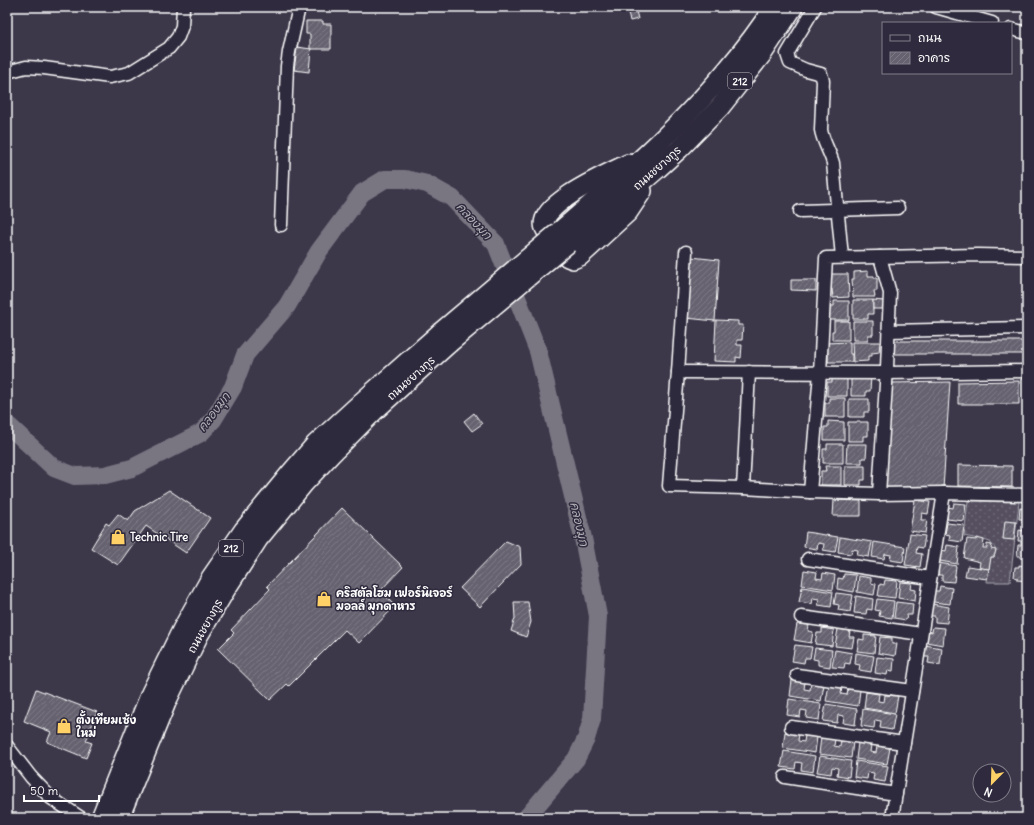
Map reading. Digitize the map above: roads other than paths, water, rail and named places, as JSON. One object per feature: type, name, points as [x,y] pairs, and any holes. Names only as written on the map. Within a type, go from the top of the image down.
[{"type":"main road","name":"ถนนชยางกูร","points":[[100,818],[151,693],[182,630],[211,578],[244,530],[290,474],[316,444],[363,401],[444,338],[564,238],[620,202],[651,163],[666,136],[706,94],[749,44],[774,7]]},
{"type":"main road","name":"ถนนชยางกูร","points":[[651,163],[679,149],[720,107],[762,54],[793,7]]},
{"type":"main road","points":[[651,163],[628,212],[580,256],[573,259],[568,257],[544,228],[544,220],[548,212],[574,192],[595,180],[651,163]]},
{"type":"main road","name":"ถนนชยางกูร","points":[[119,818],[167,700],[198,636],[258,539],[304,483],[444,338]]},
{"type":"street","points":[[7,72],[26,68],[44,68],[110,77],[129,73],[169,48],[178,37],[182,26],[183,7]]},
{"type":"street","points":[[281,225],[287,66],[299,7]]},
{"type":"street","points":[[815,7],[787,54],[790,63],[806,70],[821,74],[823,81],[821,130],[833,163],[842,258]]},
{"type":"street","points":[[936,7],[988,22]]},
{"type":"street","points":[[1012,28],[1027,33]]},
{"type":"street","points":[[800,211],[898,208]]},
{"type":"street","points":[[686,252],[669,486],[878,494],[944,493],[1027,495]]},
{"type":"street","points":[[810,492],[820,373],[826,258],[978,255],[1027,256]]},
{"type":"street","points":[[878,494],[887,373],[890,294],[880,257]]},
{"type":"street","points":[[889,331],[1027,328]]},
{"type":"street","points":[[678,372],[887,373],[1027,371]]},
{"type":"street","points":[[743,488],[750,372]]},
{"type":"street","points":[[892,818],[944,493]]},
{"type":"street","points":[[808,559],[930,578]]},
{"type":"street","points":[[801,617],[921,634]]},
{"type":"street","points":[[797,675],[912,691]]},
{"type":"street","points":[[791,727],[904,743]]},
{"type":"street","points":[[7,746],[31,777],[51,798],[81,818]]},
{"type":"street","points":[[786,777],[896,794]]},
{"type":"waterway","name":"คลองมุก","points":[[7,424],[54,468],[75,476],[105,475],[132,468],[201,433],[213,420],[233,387],[245,355],[287,306],[319,251],[362,193],[385,179],[405,179],[427,184],[452,198],[496,244],[538,351],[583,538],[598,616],[592,719],[586,739],[576,759],[526,818]]},
{"type":"place","name":"Technic Tire","points":[[118,537]]},
{"type":"place","name":"คริสตัลโฮม เฟอร์นิเจอร์ มอลล์ มุกดาหาร","points":[[324,599]]},
{"type":"place","name":"ตั้งเทียมเซ้ง ใหม่","points":[[64,726]]}]
